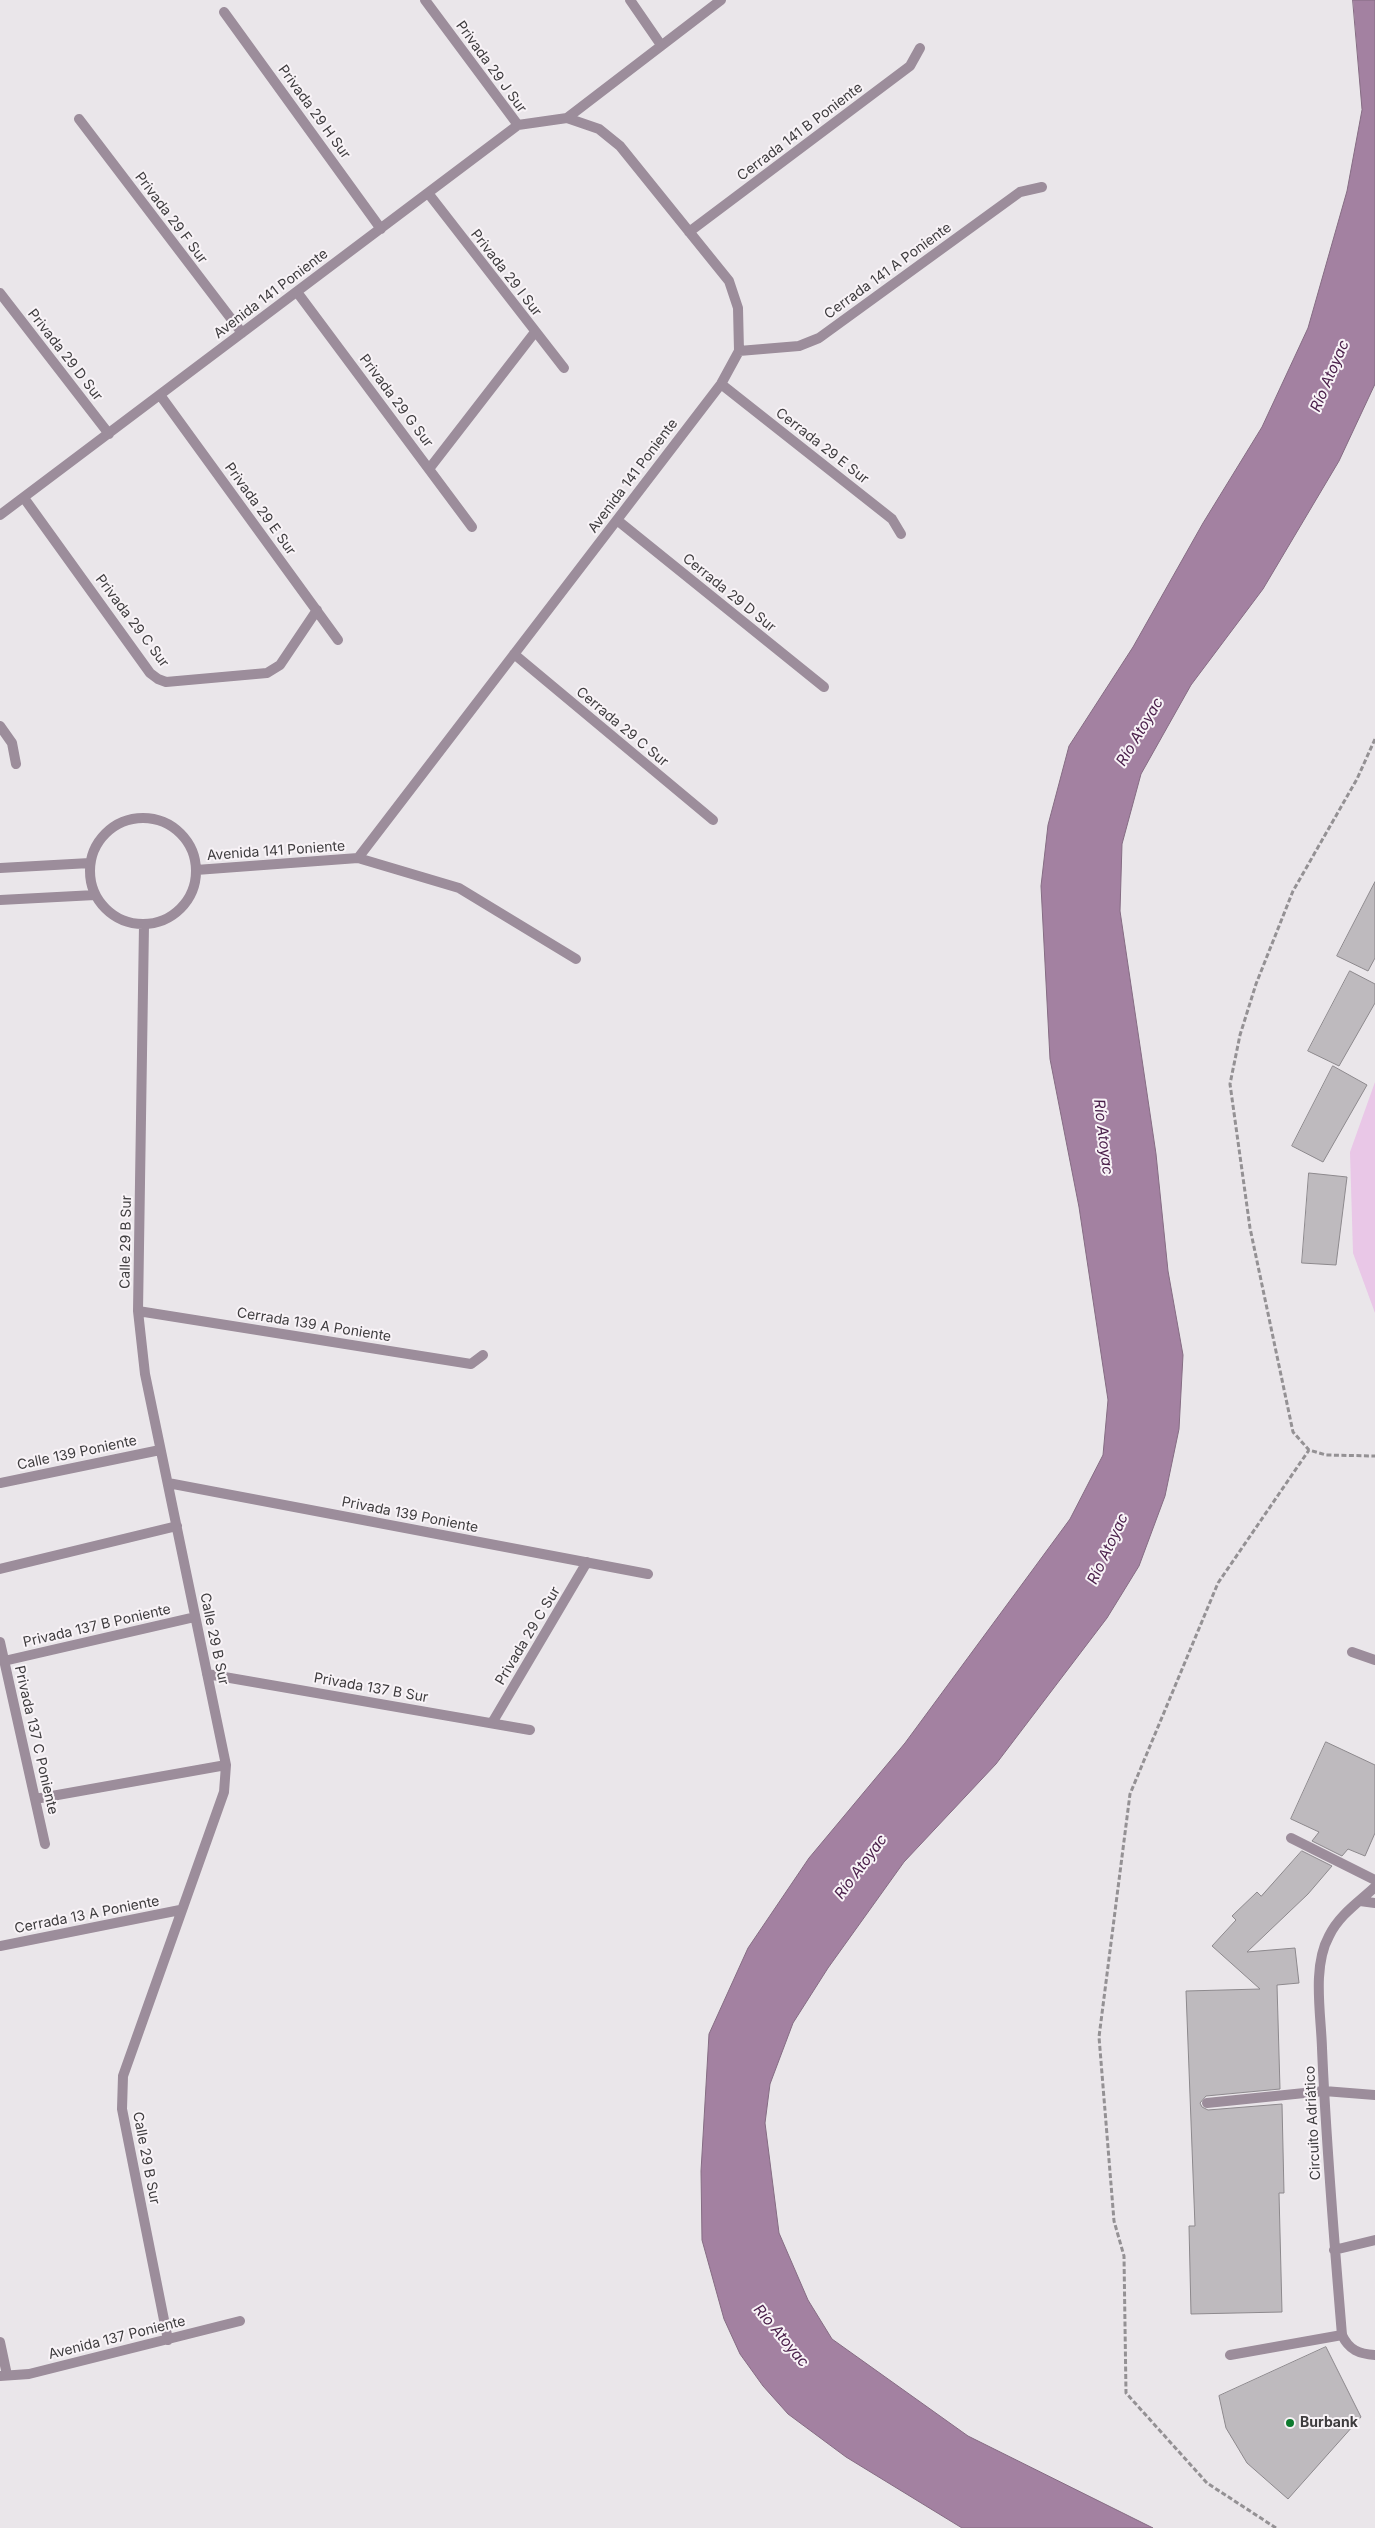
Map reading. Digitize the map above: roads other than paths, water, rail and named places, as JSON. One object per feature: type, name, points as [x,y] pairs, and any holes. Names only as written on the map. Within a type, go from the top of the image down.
[{"type":"street","name":"Privada 29 J Sur","points":[[425,0],[518,125]]},
{"type":"street","points":[[630,0],[661,45]]},
{"type":"street","name":"Avenida 141 Poniente","points":[[567,118],[721,0]]},
{"type":"street","name":"Privada 29 H Sur","points":[[224,12],[381,229]]},
{"type":"street","name":"Cerrada 141 B Poniente","points":[[689,232],[910,66],[920,48]]},
{"type":"street","name":"Avenida 141 Poniente","points":[[0,515],[518,125],[567,118],[599,129],[620,146],[729,281],[738,308],[740,351],[721,384],[358,858]]},
{"type":"street","name":"Privada 29 F Sur","points":[[78,119],[242,333]]},
{"type":"street","name":"Cerrada 141 A Poniente","points":[[740,351],[799,346],[819,338],[1020,192],[1042,187]]},
{"type":"street","name":"Privada 29 I Sur","points":[[428,193],[564,368]]},
{"type":"street","name":"Privada 29 D Sur","points":[[0,292],[109,434]]},
{"type":"street","name":"Privada 29 G Sur","points":[[297,292],[472,527]]},
{"type":"street","points":[[429,469],[535,332]]},
{"type":"street","name":"Cerrada 29 E Sur","points":[[721,384],[892,519],[901,534]]},
{"type":"street","name":"Privada 29 E Sur","points":[[160,395],[338,640]]},
{"type":"street","name":"Privada 29 C Sur","points":[[24,498],[150,673],[158,680],[166,682],[267,673],[280,665],[318,610]]},
{"type":"street","name":"Cerrada 29 D Sur","points":[[617,520],[824,687]]},
{"type":"street","name":"Cerrada 29 C Sur","points":[[514,654],[713,820]]},
{"type":"street","points":[[0,726],[12,743],[16,764]]},
{"type":"street","points":[[147,818],[162,821],[176,829],[187,841],[194,855],[196,870],[194,887],[187,902],[175,914],[161,922],[144,925],[124,922],[107,911],[95,895],[90,879],[90,863],[95,848],[104,835],[116,825],[131,819],[147,818]]},
{"type":"street","name":"Avenida 141 Poniente","points":[[196,870],[358,858],[459,888],[576,959]]},
{"type":"street","points":[[0,868],[90,863]]},
{"type":"street","points":[[0,900],[95,895]]},
{"type":"street","name":"Calle 29 B Sur","points":[[144,925],[138,1311],[145,1374],[226,1765],[224,1792],[180,1910],[123,2076],[122,2109],[168,2340]]},
{"type":"street","name":"Cerrada 139 A Poniente","points":[[138,1311],[471,1364],[483,1355]]},
{"type":"street","name":"Calle 139 Poniente","points":[[0,1483],[160,1450]]},
{"type":"street","name":"Privada 139 Poniente","points":[[168,1483],[648,1574]]},
{"type":"street","points":[[0,1569],[177,1526]]},
{"type":"street","name":"Privada 29 C Sur","points":[[492,1723],[587,1562]]},
{"type":"street","name":"Privada 137 B Poniente","points":[[4,1661],[195,1617]]},
{"type":"street","name":"Privada 137 C Poniente","points":[[0,1642],[45,1844]]},
{"type":"street","points":[[1352,1652],[1375,1660]]},
{"type":"street","name":"Privada 137 B Sur","points":[[207,1674],[530,1730]]},
{"type":"street","points":[[35,1799],[226,1765]]},
{"type":"street","points":[[1290,1838],[1375,1880]]},
{"type":"street","name":"Circuito Adriático","points":[[1342,2335],[1334,2250],[1324,2092],[1321,1962],[1328,1936],[1343,1915],[1375,1886]]},
{"type":"street","points":[[1360,1901],[1375,1903]]},
{"type":"street","name":"Cerrada 13 A Poniente","points":[[0,1946],[180,1910]]},
{"type":"street","points":[[1207,2103],[1324,2092],[1375,2095]]},
{"type":"street","points":[[1334,2250],[1375,2240]]},
{"type":"street","name":"Avenida 137 Poniente","points":[[4,2376],[29,2374],[240,2321]]},
{"type":"street","points":[[1230,2355],[1342,2335],[1347,2346],[1361,2354],[1375,2355]]},
{"type":"street","points":[[0,2342],[4,2376]]},
{"type":"water","name":"Río Atoyac","points":[[1353,0],[1375,0],[1375,384],[1339,461],[1263,589],[1191,685],[1141,774],[1122,844],[1120,911],[1156,1154],[1168,1271],[1183,1355],[1179,1429],[1165,1496],[1139,1566],[1107,1618],[996,1764],[904,1862],[828,1968],[793,2023],[770,2084],[765,2123],[779,2233],[808,2300],[832,2339],[968,2436],[1153,2528],[962,2528],[846,2457],[788,2414],[763,2386],[740,2354],[724,2319],[702,2240],[701,2171],[709,2034],[748,1948],[809,1858],[905,1743],[1070,1519],[1103,1455],[1108,1400],[1079,1207],[1050,1059],[1041,886],[1048,825],[1069,746],[1133,647],[1203,523],[1262,427],[1308,328],[1347,191],[1362,110]]},
{"type":"place","name":"Burbank","points":[[1290,2423]]}]
